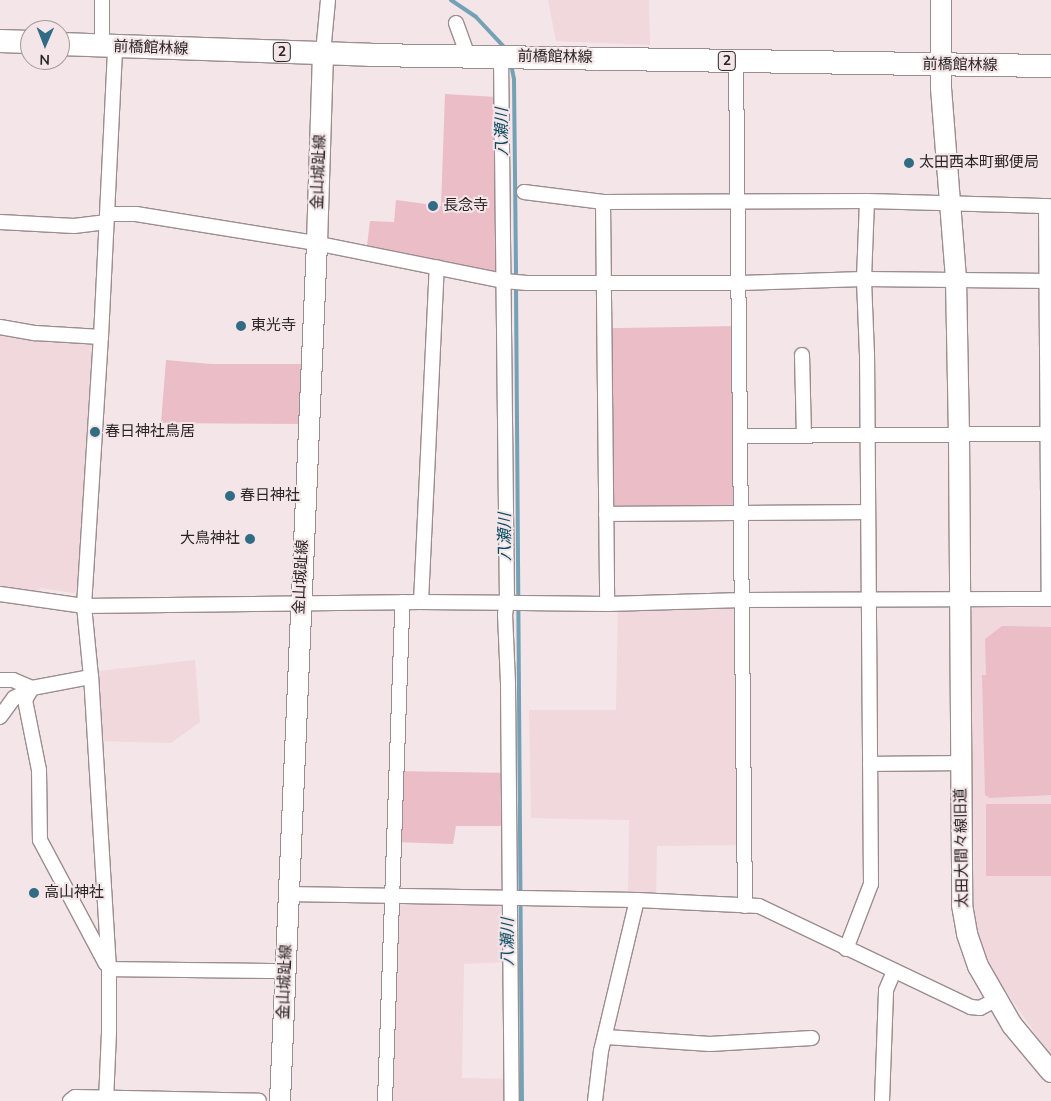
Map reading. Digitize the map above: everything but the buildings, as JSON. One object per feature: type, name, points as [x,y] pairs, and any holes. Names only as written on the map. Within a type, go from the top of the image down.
[{"type":"main road","name":"太田大間々線旧道","points":[[941,0],[940,65],[956,279],[959,434],[960,763],[964,920],[975,958],[996,1000],[1016,1030],[1051,1072]]},
{"type":"main road","points":[[0,41],[20,42]]},
{"type":"main road","name":"前橋館林線","points":[[70,45],[323,53],[736,62],[1051,66]]},
{"type":"main road","name":"金山城趾線","points":[[280,1101],[287,894],[317,244],[323,53]]},
{"type":"street","points":[[102,0],[108,47],[106,218],[101,337],[84,606],[91,677],[109,969],[106,1099]]},
{"type":"street","points":[[323,53],[328,0]]},
{"type":"street","points":[[456,23],[468,56]]},
{"type":"street","points":[[507,56],[504,281],[507,602],[504,614],[508,684],[512,1101]]},
{"type":"street","points":[[736,62],[740,283],[745,906]]},
{"type":"street","points":[[0,594],[84,606],[402,602],[607,604],[868,598],[1050,598],[1049,206],[867,201],[603,202],[524,192]]},
{"type":"street","points":[[846,949],[871,884],[868,435],[864,279],[867,201]]},
{"type":"street","points":[[603,202],[607,604]]},
{"type":"street","points":[[0,222],[74,226],[106,218],[136,214],[317,244],[504,281],[527,283],[740,283],[864,279],[1049,281]]},
{"type":"street","points":[[421,602],[437,267]]},
{"type":"street","points":[[0,327],[35,333],[101,337]]},
{"type":"street","points":[[802,355],[804,435]]},
{"type":"street","points":[[741,436],[1050,434]]},
{"type":"street","points":[[606,514],[868,512]]},
{"type":"street","points":[[385,1101],[402,602]]},
{"type":"street","points":[[0,716],[14,698],[32,688],[91,677]]},
{"type":"street","points":[[0,680],[13,680],[32,688]]},
{"type":"street","points":[[32,688],[25,700],[39,770],[40,840],[109,969]]},
{"type":"street","points":[[870,764],[960,763]]},
{"type":"street","points":[[287,894],[392,897],[531,897],[758,906],[971,1008],[980,1008],[996,1000]]},
{"type":"street","points":[[595,1101],[601,1051],[606,1037],[619,970],[637,900]]},
{"type":"street","points":[[109,969],[285,971]]},
{"type":"street","points":[[882,1101],[886,990],[894,971]]},
{"type":"street","points":[[606,1037],[701,1044],[812,1038]]},
{"type":"street","points":[[70,1101],[75,1097],[259,1101]]},
{"type":"shaded area","points":[[548,0],[649,0],[650,45],[556,41]]},
{"type":"shaded area","name":"長念寺","points":[[445,94],[496,97],[498,276],[367,246],[370,221],[394,222],[396,200],[441,206]]},
{"type":"shaded area","points":[[740,326],[743,513],[608,515],[605,328]]},
{"type":"shaded area","points":[[0,332],[87,340],[92,347],[77,590],[74,593],[40,588],[38,592],[0,587]]},
{"type":"shaded area","points":[[166,360],[211,364],[311,364],[309,424],[161,423]]},
{"type":"shaded area","points":[[743,600],[744,845],[657,846],[656,901],[628,899],[629,820],[531,818],[529,710],[616,710],[618,604]]},
{"type":"shaded area","points":[[1051,607],[1051,1056],[998,980],[984,951],[974,919],[970,612],[973,608]]},
{"type":"shaded area","points":[[1002,626],[1051,627],[1051,795],[990,798],[985,795],[982,675],[986,675],[985,639]]},
{"type":"shaded area","points":[[195,660],[200,722],[171,743],[95,741],[91,672]]},
{"type":"shaded area","points":[[396,771],[509,773],[509,826],[456,826],[453,844],[394,842]]},
{"type":"shaded area","points":[[986,804],[1051,804],[1051,876],[986,876]]},
{"type":"shaded area","points":[[392,897],[510,897],[511,962],[464,964],[462,1078],[511,1079],[512,1101],[385,1101]]},
{"type":"waterway","name":"八瀬川","points":[[451,0],[476,17],[505,48]]},
{"type":"waterway","name":"八瀬川","points":[[511,64],[514,79],[516,279]]},
{"type":"waterway","name":"八瀬川","points":[[516,286],[522,1101]]},
{"type":"place","name":"太田西本町郵便局","points":[[909,163]]},
{"type":"place","name":"長念寺","points":[[433,206]]},
{"type":"place","name":"東光寺","points":[[241,326]]},
{"type":"place","name":"春日神社鳥居","points":[[95,432]]},
{"type":"place","name":"春日神社","points":[[230,496]]},
{"type":"place","name":"大鳥神社","points":[[250,539]]},
{"type":"place","name":"高山神社","points":[[34,893]]}]
